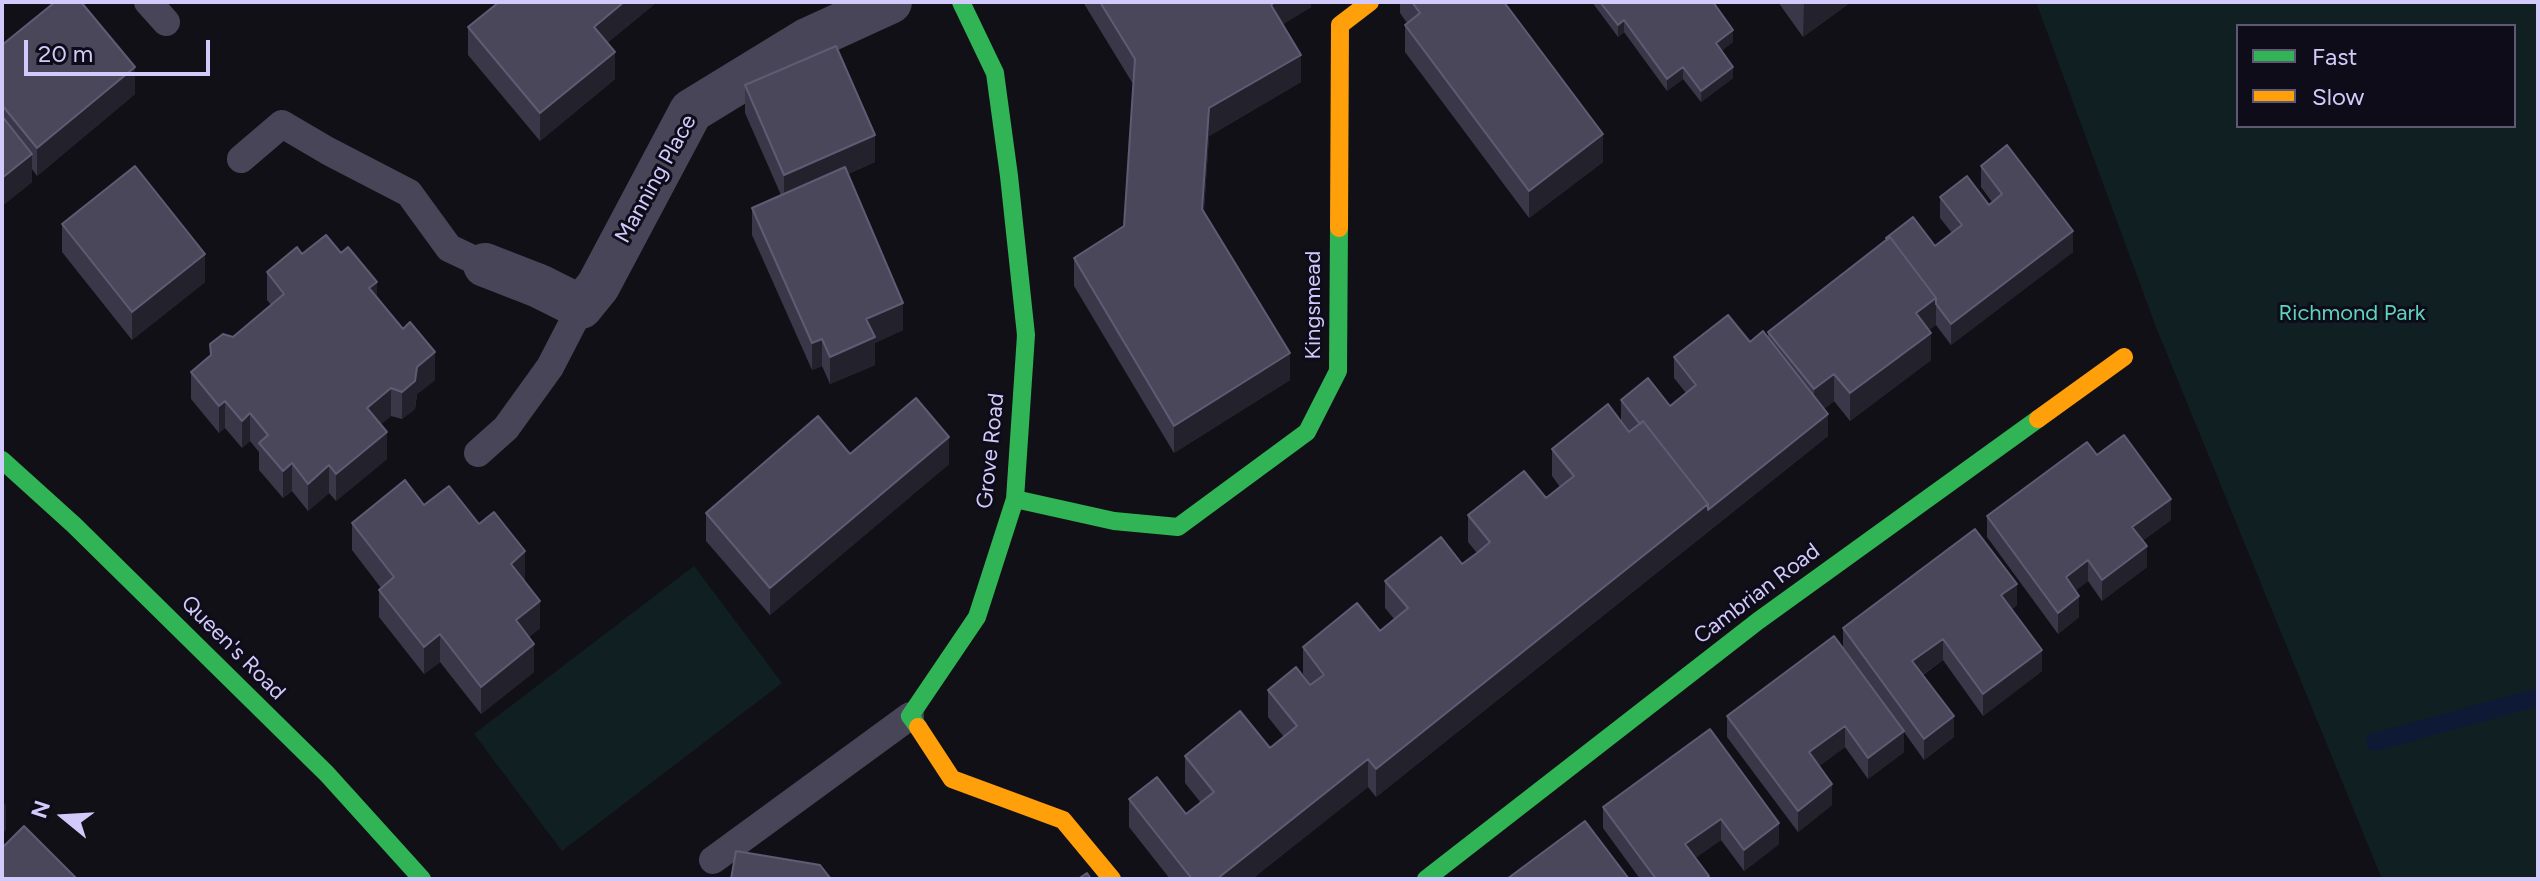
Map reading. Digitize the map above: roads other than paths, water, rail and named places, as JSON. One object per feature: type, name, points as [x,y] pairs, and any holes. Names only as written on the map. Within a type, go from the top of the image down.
[{"type":"street","name":"Manning Place","points":[[581,307],[598,286],[691,111],[807,40],[890,2]]},
{"type":"street","name":"Grove Road","points":[[910,716],[977,617],[1015,499],[1026,335],[1009,176],[995,73],[961,2]]},
{"type":"street","name":"Kingsmead","points":[[1015,499],[1114,521],[1178,527],[1307,432],[1338,371],[1340,25],[1370,2]]},
{"type":"street","points":[[485,265],[539,286],[581,307]]},
{"type":"street","name":"Cambrian Road","points":[[1426,879],[1758,621],[2124,357]]},
{"type":"street","name":"Queen's Road","points":[[2,460],[74,525],[316,763],[422,879]]},
{"type":"street","points":[[910,716],[952,779],[1063,820],[1112,879]]},
{"type":"lane","points":[[241,159],[282,124],[409,193],[449,248],[485,265]]},
{"type":"lane","points":[[478,453],[506,428],[550,367],[581,307]]},
{"type":"lane","points":[[713,860],[910,716]]},
{"type":"waterway","points":[[2375,742],[2538,697]]},
{"type":"park label","name":"Richmond Park","points":[[2352,314]]}]
